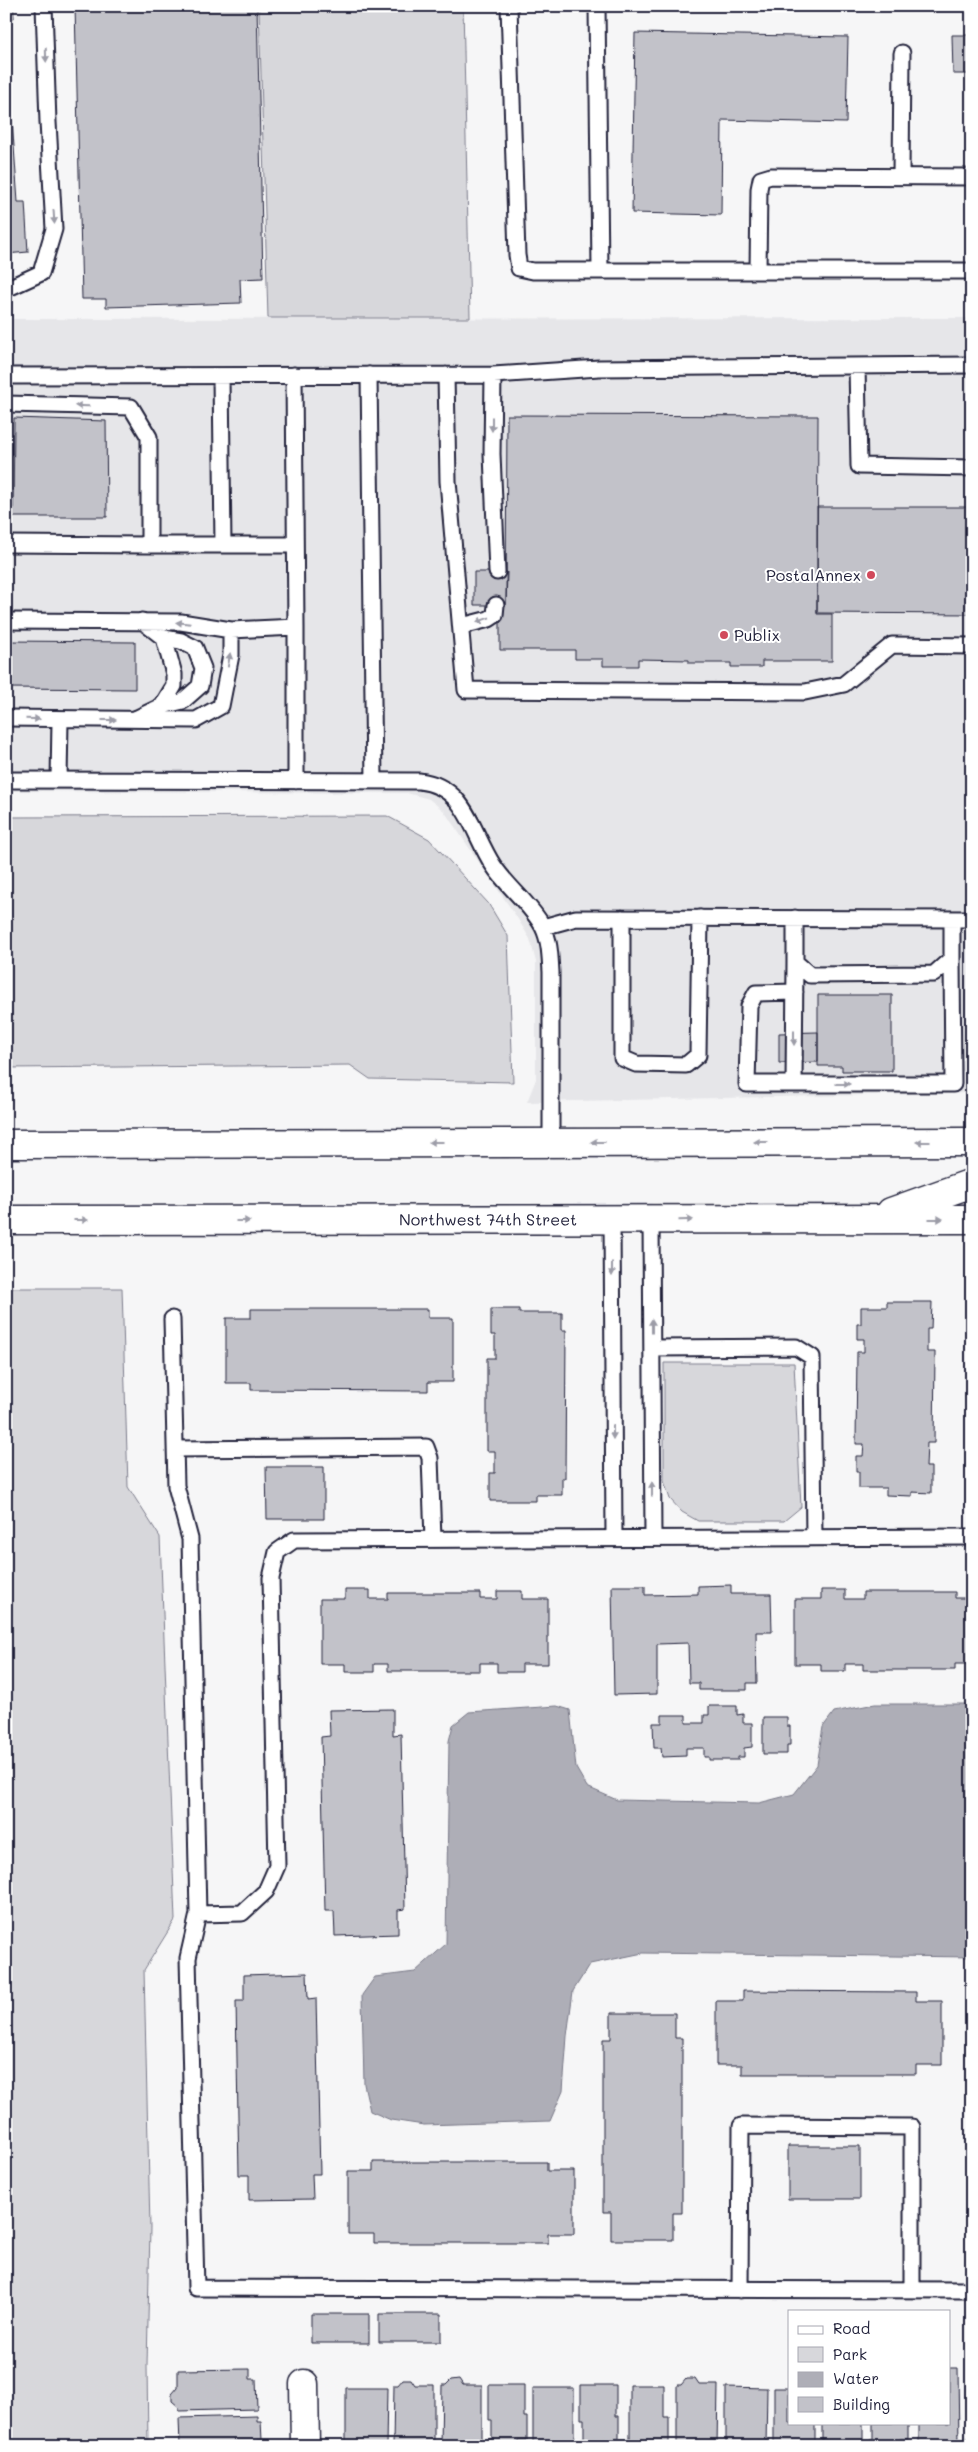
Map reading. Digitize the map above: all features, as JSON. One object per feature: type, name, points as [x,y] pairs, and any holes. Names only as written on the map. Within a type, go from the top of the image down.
[{"type":"main road","points":[[6,1144],[972,1142]]},
{"type":"main road","points":[[873,1218],[972,1183]]},
{"type":"main road","name":"Northwest 74th Street","points":[[6,1220],[651,1221],[873,1218],[972,1219]]},
{"type":"main road","points":[[304,2384],[305,2446]]},
{"type":"lane","points":[[6,290],[41,273],[54,228],[44,6]]},
{"type":"lane","points":[[509,6],[517,255],[519,268],[532,271],[972,271]]},
{"type":"lane","points":[[597,6],[600,270]]},
{"type":"lane","points":[[901,176],[902,53]]},
{"type":"lane","points":[[758,271],[759,189],[761,179],[771,176],[972,177]]},
{"type":"lane","points":[[6,376],[493,375],[599,368],[972,365]]},
{"type":"lane","points":[[857,366],[858,466],[972,468]]},
{"type":"lane","points":[[294,375],[296,781]]},
{"type":"lane","points":[[368,375],[374,781]]},
{"type":"lane","points":[[446,375],[448,481],[462,626],[466,690],[805,692],[844,684],[892,646],[972,646]]},
{"type":"lane","points":[[493,375],[492,454],[497,572]]},
{"type":"lane","points":[[221,376],[223,545]]},
{"type":"lane","points":[[6,404],[131,407],[149,438],[149,545]]},
{"type":"lane","points":[[6,544],[295,545]]},
{"type":"lane","points":[[462,626],[489,619],[495,615],[496,605]]},
{"type":"lane","points":[[6,621],[182,622],[231,630],[296,627]]},
{"type":"lane","points":[[132,720],[162,706],[183,701],[200,686],[203,668],[195,648],[181,641],[164,638],[142,621]]},
{"type":"lane","points":[[6,718],[196,720],[221,706],[231,655],[231,630]]},
{"type":"lane","points":[[162,706],[174,686],[174,674],[164,638]]},
{"type":"lane","points":[[59,780],[60,720]]},
{"type":"lane","points":[[6,780],[374,781],[431,783],[442,787],[458,800],[493,865],[543,928],[549,947],[551,972],[551,1142]]},
{"type":"lane","points":[[543,928],[569,920],[622,918],[972,919]]},
{"type":"lane","points":[[622,918],[622,1058],[636,1064],[686,1065],[698,1055],[700,918]]},
{"type":"lane","points":[[794,1084],[795,918]]},
{"type":"lane","points":[[795,992],[756,993],[749,1006],[747,1084],[953,1084],[952,919]]},
{"type":"lane","points":[[795,962],[810,975],[934,974],[952,958]]},
{"type":"lane","points":[[612,1221],[614,1538]]},
{"type":"lane","points":[[651,1221],[653,1538]]},
{"type":"lane","points":[[172,1319],[176,1486],[190,1539],[198,1914],[188,1958],[196,2288],[972,2290]]},
{"type":"lane","points":[[652,1348],[796,1347],[812,1357],[814,1538]]},
{"type":"lane","points":[[175,1449],[426,1447],[430,1458],[433,1539]]},
{"type":"lane","points":[[198,1914],[242,1913],[266,1891],[277,1866],[271,1578],[277,1552],[294,1540],[972,1537]]},
{"type":"lane","points":[[740,2290],[741,2126],[912,2127],[912,2290]]},
{"type":"shaded area","points":[[972,318],[972,1093],[527,1102],[536,1079],[536,962],[530,939],[444,811],[429,799],[407,793],[6,791],[6,319]]},
{"type":"green space","points":[[259,6],[463,6],[470,318],[268,318]]},
{"type":"green space","points":[[387,816],[429,839],[488,903],[508,936],[513,1082],[370,1079],[350,1065],[6,1068],[6,817]]},
{"type":"green space","points":[[6,1288],[122,1288],[128,1487],[160,1537],[175,1920],[144,1970],[150,2228],[147,2366],[148,2446],[6,2446]]},
{"type":"green space","points":[[664,1363],[794,1363],[801,1507],[784,1521],[698,1521],[682,1512],[670,1499],[664,1481]]},
{"type":"water","points":[[875,1704],[965,1704],[972,1707],[972,1957],[643,1953],[590,1964],[573,1991],[563,2091],[550,2121],[424,2125],[391,2120],[370,2111],[364,2084],[362,1995],[375,1977],[415,1972],[446,1944],[449,1741],[453,1725],[469,1712],[557,1706],[570,1710],[576,1768],[587,1787],[617,1800],[759,1803],[794,1794],[817,1765],[823,1727],[834,1712]]},
{"type":"building","points":[[6,6],[13,6],[14,18],[6,19]]},
{"type":"building","points":[[75,6],[257,6],[263,278],[240,279],[241,303],[106,307],[106,299],[82,299]]},
{"type":"building","points":[[635,33],[848,37],[846,123],[722,120],[721,215],[632,213]]},
{"type":"building","points":[[952,35],[972,35],[972,121],[971,74],[953,74]]},
{"type":"building","points":[[6,36],[18,202],[25,202],[28,252],[6,254]]},
{"type":"building","points":[[507,415],[818,416],[817,614],[832,614],[832,661],[762,661],[762,667],[731,667],[731,663],[689,663],[689,660],[638,659],[638,666],[603,666],[603,659],[575,659],[575,650],[500,650],[500,605],[506,605]]},
{"type":"building","points":[[14,418],[106,421],[107,517],[13,517]]},
{"type":"building","points":[[817,507],[972,507],[972,614],[817,613]]},
{"type":"building","points":[[474,572],[507,572],[506,605],[474,605]]},
{"type":"building","points":[[6,641],[135,642],[135,689],[6,688]]},
{"type":"building","points":[[818,995],[892,995],[892,1071],[842,1071],[842,1066],[818,1066]]},
{"type":"building","points":[[818,1032],[818,1062],[779,1063],[779,1033]]},
{"type":"building","points":[[887,1302],[932,1302],[931,1329],[927,1329],[927,1352],[935,1352],[934,1443],[927,1443],[926,1467],[931,1467],[931,1493],[912,1492],[912,1496],[886,1495],[886,1488],[859,1488],[856,1456],[863,1456],[864,1444],[856,1444],[857,1352],[864,1352],[864,1339],[857,1339],[857,1324],[861,1324],[861,1307],[887,1307]]},
{"type":"building","points":[[972,1306],[972,1371],[971,1371]]},
{"type":"building","points":[[251,1309],[428,1309],[428,1318],[453,1318],[453,1382],[428,1382],[428,1391],[251,1390],[251,1383],[226,1383],[226,1318],[251,1318]]},
{"type":"building","points":[[491,1309],[519,1309],[519,1313],[562,1313],[562,1330],[566,1330],[565,1478],[562,1478],[562,1495],[536,1495],[536,1501],[490,1501],[490,1473],[495,1473],[495,1451],[487,1451],[487,1358],[495,1358],[495,1335],[491,1335]]},
{"type":"building","points":[[266,1467],[324,1467],[324,1519],[267,1519]]},
{"type":"building","points":[[731,1585],[731,1594],[771,1594],[772,1632],[756,1632],[757,1683],[747,1683],[747,1690],[699,1690],[699,1683],[689,1683],[688,1643],[657,1644],[657,1694],[614,1695],[612,1586],[645,1586],[645,1595],[698,1594],[698,1586]]},
{"type":"building","points":[[345,1590],[370,1590],[370,1599],[388,1599],[388,1593],[480,1593],[480,1599],[497,1599],[497,1591],[522,1591],[522,1599],[548,1599],[548,1664],[522,1664],[522,1672],[497,1672],[497,1663],[480,1663],[480,1671],[388,1671],[388,1664],[374,1664],[374,1672],[345,1672],[345,1664],[320,1664],[320,1599],[345,1599]]},
{"type":"building","points":[[821,1590],[845,1590],[845,1599],[863,1599],[863,1592],[955,1592],[955,1598],[972,1598],[972,1664],[955,1664],[955,1670],[863,1670],[863,1664],[845,1664],[845,1671],[821,1671],[821,1664],[795,1664],[795,1599],[821,1599]]},
{"type":"building","points":[[709,1706],[737,1706],[737,1715],[743,1714],[743,1723],[752,1723],[752,1747],[744,1748],[744,1757],[738,1757],[738,1760],[709,1760],[709,1757],[704,1757],[704,1748],[686,1748],[686,1756],[662,1757],[661,1748],[654,1748],[653,1723],[662,1723],[662,1715],[686,1715],[686,1723],[704,1723],[704,1715],[709,1715]]},
{"type":"building","points":[[393,1709],[393,1735],[401,1734],[405,1909],[398,1910],[398,1934],[335,1936],[334,1911],[325,1911],[321,1737],[330,1736],[329,1710]]},
{"type":"building","points":[[763,1717],[787,1717],[787,1726],[790,1726],[790,1745],[787,1745],[787,1754],[763,1754]]},
{"type":"building","points":[[307,1973],[308,1999],[316,1998],[320,2174],[312,2174],[313,2199],[249,2200],[249,2175],[239,2175],[236,2001],[244,2001],[244,1975]]},
{"type":"building","points":[[743,1991],[916,1992],[916,2001],[942,2001],[942,2065],[916,2065],[916,2074],[742,2074],[742,2065],[716,2065],[716,2001],[743,2001]]},
{"type":"building","points":[[611,2013],[675,2013],[675,2038],[682,2038],[682,2213],[673,2213],[673,2240],[611,2240],[611,2212],[603,2212],[603,2039],[611,2039]]},
{"type":"building","points":[[788,2146],[860,2146],[860,2199],[788,2199]]},
{"type":"building","points":[[373,2162],[547,2162],[547,2171],[574,2171],[574,2234],[548,2234],[548,2243],[374,2243],[374,2234],[348,2234],[348,2171],[373,2171]]},
{"type":"building","points":[[311,2314],[369,2314],[369,2343],[311,2343]]},
{"type":"building","points":[[379,2314],[441,2314],[441,2342],[379,2342]]},
{"type":"building","points":[[950,2368],[958,2368],[959,2446],[919,2446],[919,2424],[950,2424]]},
{"type":"building","points":[[250,2369],[250,2379],[256,2379],[257,2409],[179,2411],[179,2407],[172,2401],[172,2394],[178,2387],[178,2370]]},
{"type":"building","points":[[403,2379],[411,2379],[415,2385],[434,2385],[434,2446],[393,2446],[394,2385],[398,2385]]},
{"type":"building","points":[[459,2379],[463,2385],[482,2385],[482,2446],[441,2446],[442,2385],[446,2385],[451,2380]]},
{"type":"building","points":[[686,2379],[695,2379],[699,2385],[718,2385],[717,2446],[677,2446],[677,2385],[681,2385]]},
{"type":"building","points":[[489,2385],[524,2385],[524,2417],[527,2417],[527,2440],[519,2440],[519,2446],[489,2446],[489,2439],[492,2439],[492,2420],[489,2420]]},
{"type":"building","points":[[581,2385],[616,2385],[616,2416],[619,2416],[619,2439],[611,2439],[611,2446],[581,2446],[581,2438],[584,2438],[584,2419],[581,2419]]},
{"type":"building","points":[[630,2385],[664,2385],[664,2417],[669,2417],[669,2446],[630,2446]]},
{"type":"building","points":[[967,2385],[972,2385],[972,2446],[967,2446],[967,2438],[970,2438],[970,2419],[967,2419]]},
{"type":"building","points":[[726,2387],[767,2388],[766,2446],[726,2446]]},
{"type":"building","points":[[346,2388],[387,2388],[386,2446],[346,2446]]},
{"type":"building","points":[[533,2388],[574,2388],[574,2446],[533,2446]]},
{"type":"building","points":[[774,2388],[788,2388],[788,2424],[815,2424],[815,2446],[774,2446]]},
{"type":"building","points":[[257,2416],[257,2421],[261,2421],[262,2440],[258,2440],[258,2446],[180,2446],[179,2418]]},
{"type":"building","points":[[822,2424],[863,2424],[863,2446],[822,2446]]},
{"type":"building","points":[[873,2424],[908,2424],[908,2439],[900,2439],[900,2446],[870,2446],[870,2439],[873,2439]]},
{"type":"place","name":"PostalAnnex","points":[[871,575]]},
{"type":"place","name":"Publix","points":[[724,635]]}]
